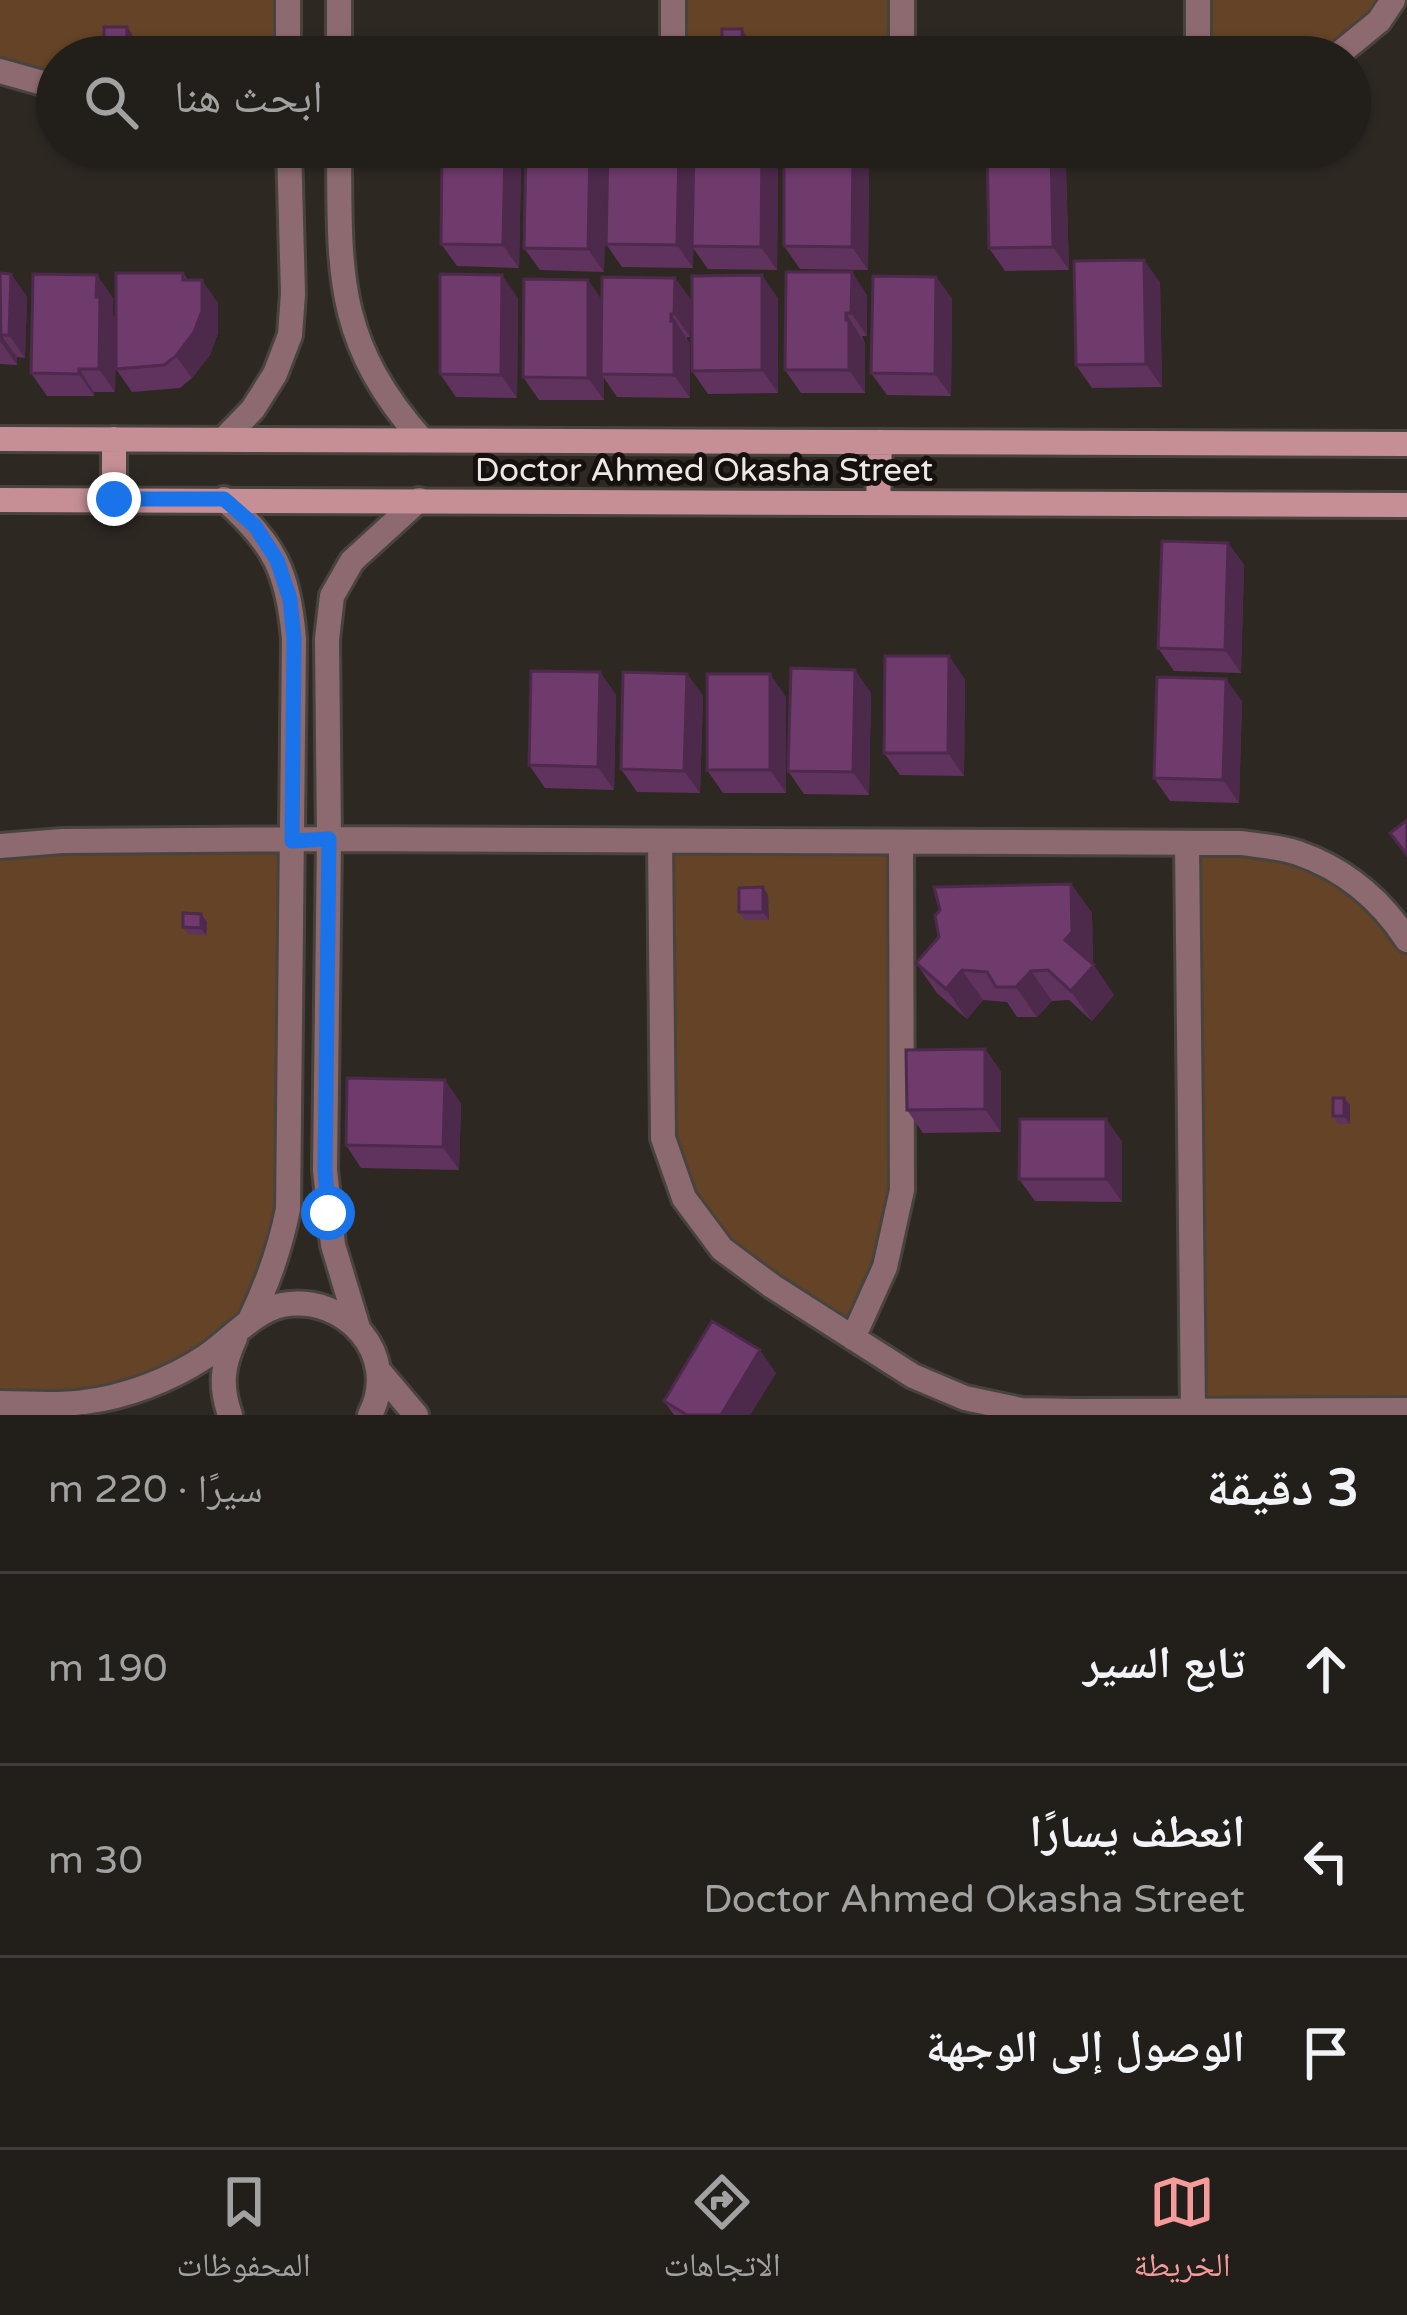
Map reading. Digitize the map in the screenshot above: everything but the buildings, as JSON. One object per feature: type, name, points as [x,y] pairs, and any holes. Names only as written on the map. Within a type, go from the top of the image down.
[{"type":"street","points":[[288,0],[288,36]]},
{"type":"street","points":[[339,0],[339,36]]},
{"type":"street","points":[[673,36],[674,0]]},
{"type":"street","points":[[902,0],[902,36]]},
{"type":"street","points":[[1198,0],[1198,36]]},
{"type":"street","points":[[1360,36],[1393,0]]},
{"type":"street","points":[[0,71],[36,81]]},
{"type":"street","points":[[224,439],[253,409],[275,374],[290,335],[290,168]]},
{"type":"street","points":[[339,168],[340,248],[354,332],[393,408],[422,440]]},
{"type":"street","name":"Doctor Ahmed Okasha Street","points":[[0,439],[1401,442]]},
{"type":"street","points":[[114,439],[114,499]]},
{"type":"street","points":[[878,502],[880,442]]},
{"type":"street","points":[[224,499],[255,526],[277,560],[290,599],[294,639],[288,1209],[274,1266],[223,1363],[222,1393],[230,1415]]},
{"type":"street","name":"Doctor Ahmed Okasha Street","points":[[0,500],[1401,507]]},
{"type":"street","points":[[370,1415],[376,1403],[378,1370],[358,1328],[333,1245],[325,1170],[328,639],[332,596],[352,561],[418,500]]},
{"type":"street","points":[[0,846],[62,841],[329,839],[1242,842],[1297,853],[1347,877],[1389,913],[1407,940]]},
{"type":"street","points":[[660,842],[663,1138],[684,1198],[722,1249],[913,1376],[965,1398],[1021,1409],[1407,1410]]},
{"type":"street","points":[[853,1338],[885,1267],[902,1190],[901,842]]},
{"type":"street","points":[[1187,842],[1193,1410]]},
{"type":"street","points":[[0,1403],[82,1402],[164,1380],[201,1360],[276,1306],[306,1303],[335,1310],[358,1328]]},
{"type":"street","points":[[378,1370],[416,1415]]},
{"type":"shaded area","points":[[0,0],[288,0],[288,36],[36,36],[36,81],[0,71]]},
{"type":"shaded area","points":[[673,0],[902,0],[902,36],[673,36]]},
{"type":"shaded area","points":[[1198,0],[1393,0],[1356,36],[1198,36]]},
{"type":"shaded area","points":[[292,841],[290,1170],[250,1320],[164,1380],[0,1403],[0,846]]},
{"type":"shaded area","points":[[660,842],[901,842],[902,1190],[853,1338],[722,1249],[663,1138]]},
{"type":"shaded area","points":[[1187,843],[1297,853],[1407,940],[1407,1410],[1193,1410]]},
{"type":"route","points":[[114,499],[224,499],[255,526],[277,560],[290,599],[294,639],[292,841],[329,839],[328,1213]]}]
